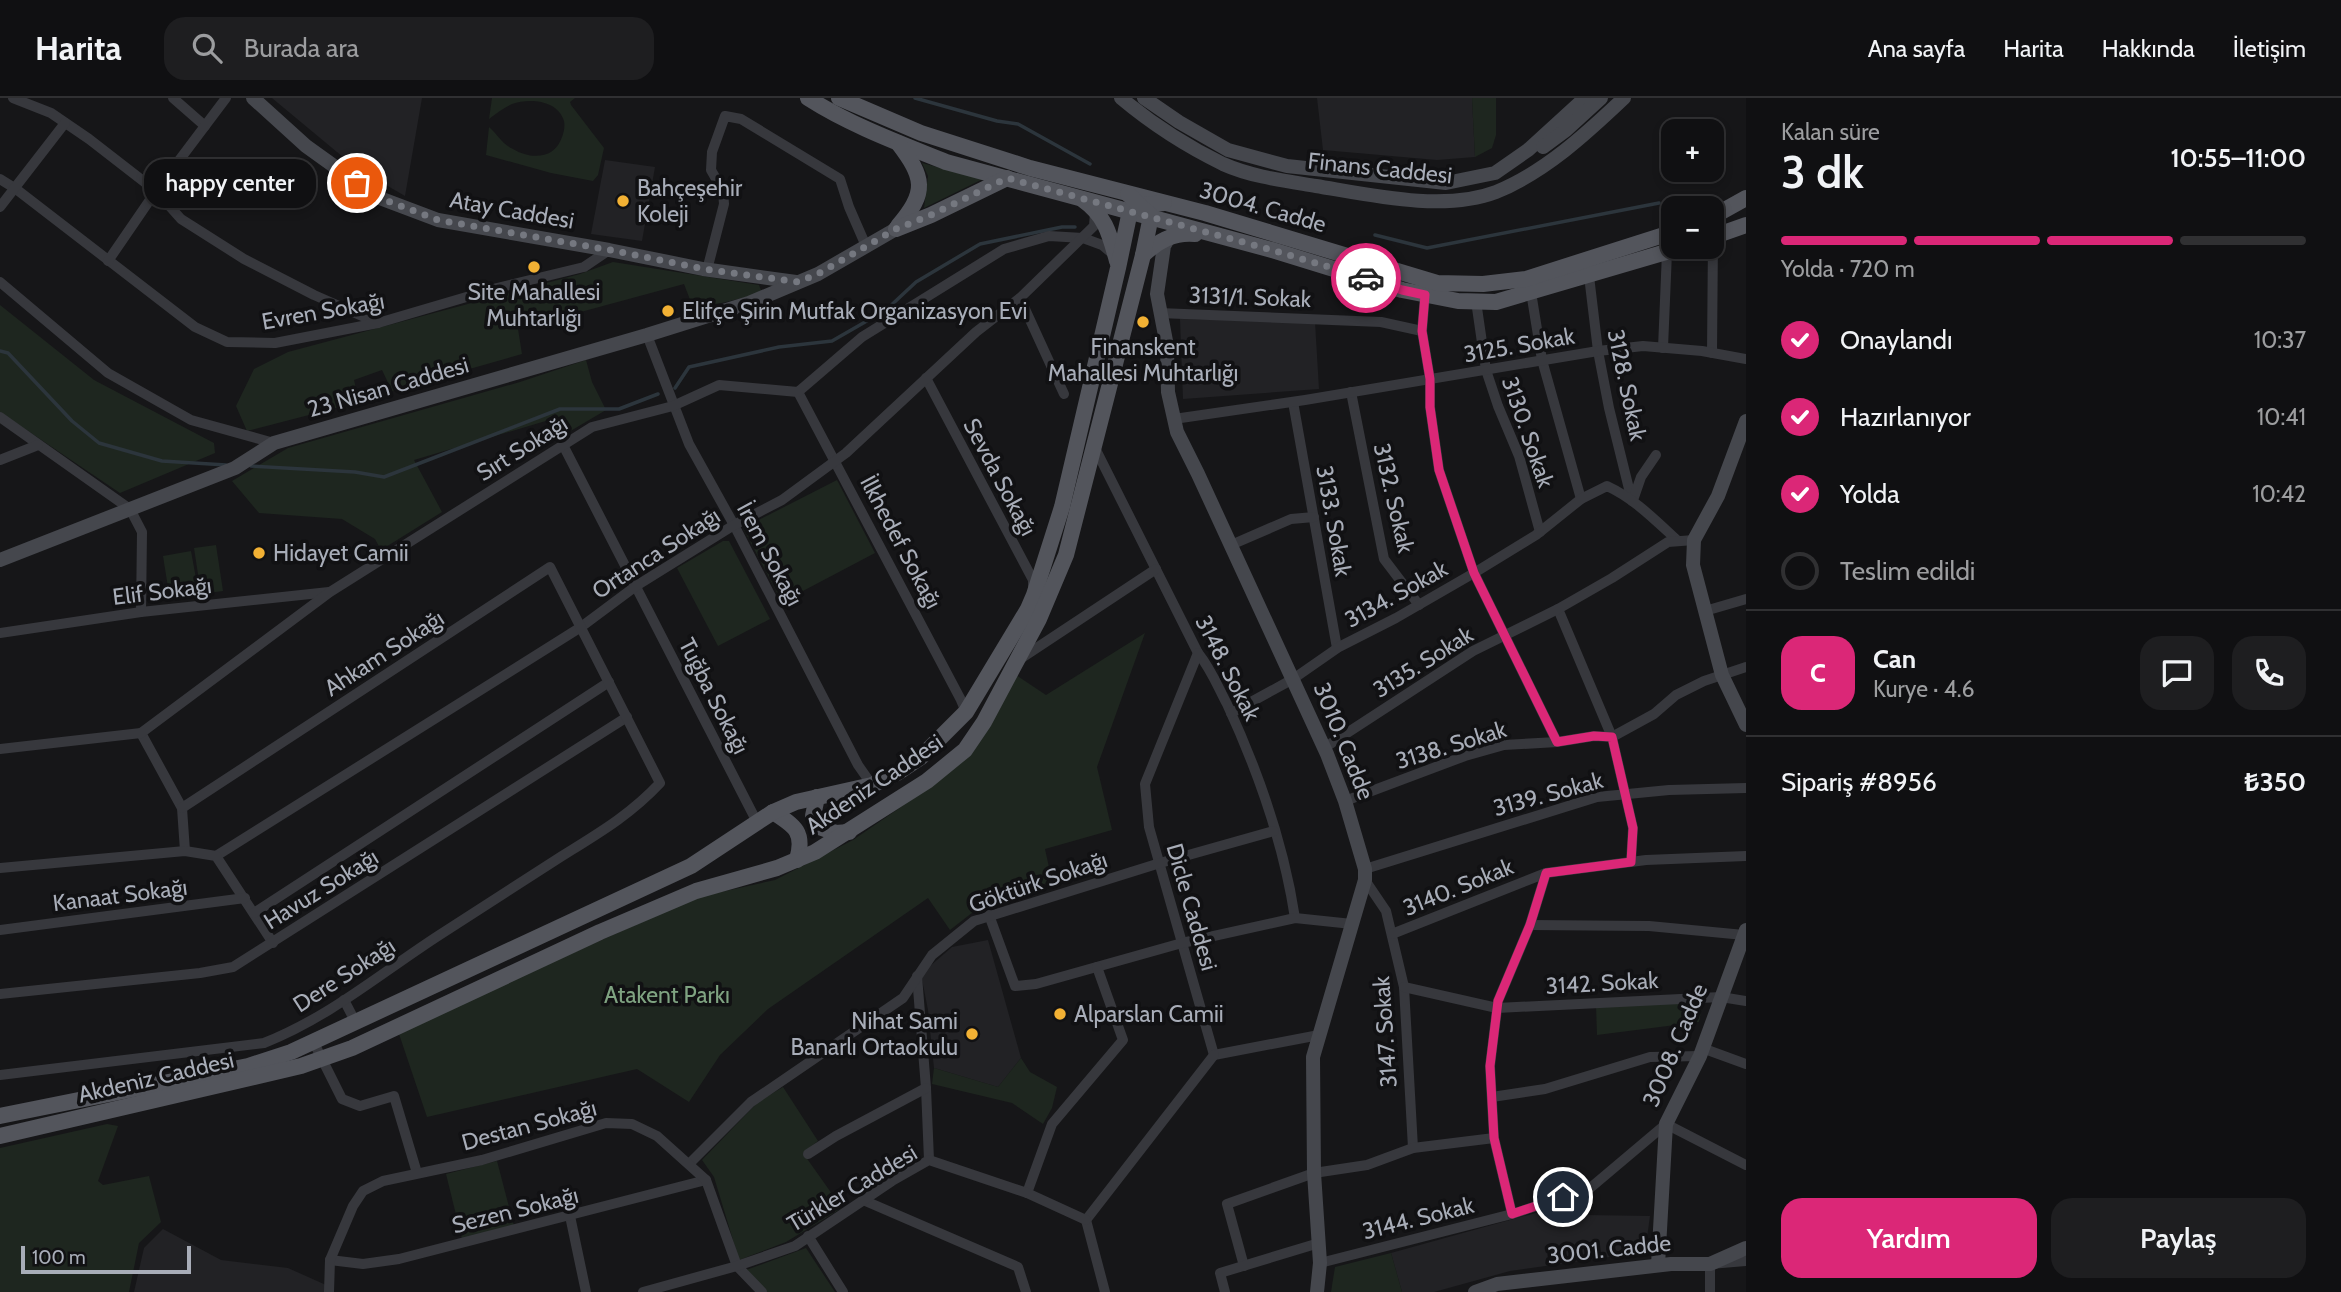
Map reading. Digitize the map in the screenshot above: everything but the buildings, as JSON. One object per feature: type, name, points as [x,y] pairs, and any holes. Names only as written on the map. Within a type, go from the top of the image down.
[{"type":"main road","points":[[808,98],[830,112],[946,162],[1140,211],[1425,295],[1458,301],[1496,302],[1661,253]]},
{"type":"main road","name":"3004. Cadde","points":[[839,98],[920,132],[1030,168],[1164,203],[1437,282],[1483,285],[1526,279],[1661,236]]},
{"type":"main road","points":[[896,229],[918,199],[919,183],[913,164],[898,143]]},
{"type":"main road","points":[[896,229],[1007,178]]},
{"type":"main road","points":[[1072,194],[1094,207],[1109,228],[1117,261]]},
{"type":"main road","points":[[1128,194],[1140,211]]},
{"type":"main road","points":[[1724,210],[1746,198]]},
{"type":"main road","points":[[1140,211],[1164,203]]},
{"type":"main road","name":"Akdeniz Caddesi","points":[[0,1136],[226,1085],[301,1066],[352,1048],[696,891],[777,869],[797,860],[849,832],[927,781],[965,750],[984,722],[1020,659],[1066,555],[1143,255],[1140,211]]},
{"type":"main road","name":"Akdeniz Caddesi","points":[[0,1116],[248,1066],[291,1052],[691,866],[773,812],[796,802],[872,785],[898,773],[921,757],[965,712],[1034,595],[1062,507],[1117,261],[1140,211]]},
{"type":"main road","points":[[1724,233],[1746,225]]},
{"type":"main road","points":[[1143,255],[1169,237],[1184,233],[1219,236]]},
{"type":"main road","points":[[817,797],[813,816],[819,827],[836,833],[849,832]]},
{"type":"main road","points":[[773,812],[794,826],[801,846],[797,860]]},
{"type":"street","points":[[13,98],[51,113],[156,191],[181,219],[244,259],[314,295],[378,323]]},
{"type":"street","points":[[173,98],[205,127]]},
{"type":"street","points":[[108,261],[156,191],[226,98]]},
{"type":"street","name":"Atay Caddesi","points":[[253,98],[306,146],[377,197],[438,220],[707,270],[798,282]]},
{"type":"street","name":"Finans Caddesi","points":[[1121,98],[1155,126],[1225,165],[1270,178],[1358,193],[1428,201],[1464,200],[1496,192],[1551,162],[1624,98]]},
{"type":"street","name":"Finans Caddesi","points":[[1144,98],[1178,122],[1228,150],[1287,166],[1446,184],[1495,173],[1525,160],[1566,130],[1601,98]]},
{"type":"street","name":"Finans Caddesi","points":[[1495,173],[1528,150],[1585,98]]},
{"type":"street","points":[[707,270],[724,204],[723,191],[712,170],[712,152],[726,116],[741,119],[840,179],[866,246]]},
{"type":"street","points":[[0,206],[65,123]]},
{"type":"street","name":"Evren Sokağı","points":[[0,179],[195,327],[227,342],[275,343],[378,323],[496,288],[584,267],[610,250]]},
{"type":"street","points":[[1083,238],[1094,226],[1094,207]]},
{"type":"street","name":"23 Nisan Caddesi","points":[[0,560],[236,468],[274,443],[749,303],[818,274],[896,229]]},
{"type":"street","points":[[798,392],[862,337],[1004,249],[1048,236],[1083,238],[1102,244],[1117,261]]},
{"type":"street","name":"3010. Cadde","points":[[1169,237],[1164,246],[1158,285],[1159,313],[1167,346],[1168,392],[1177,432],[1324,748],[1345,801],[1365,874]]},
{"type":"street","name":"Ortanca Sokağı","points":[[216,856],[581,627],[636,586],[734,525],[782,500],[836,460],[976,332],[1020,298],[1083,238]]},
{"type":"street","points":[[584,246],[584,267]]},
{"type":"street","points":[[1663,348],[1674,259]]},
{"type":"street","points":[[1712,259],[1712,353]]},
{"type":"street","name":"3128. Sokak","points":[[1589,276],[1598,351],[1632,501]]},
{"type":"street","points":[[0,282],[108,373],[191,420],[274,443]]},
{"type":"street","points":[[1531,292],[1542,360],[1581,499]]},
{"type":"street","points":[[1425,295],[1422,331],[1430,379],[1430,407],[1439,470],[1474,573],[1557,742]]},
{"type":"street","points":[[1020,298],[1064,394]]},
{"type":"street","name":"3130. Sokak","points":[[1476,301],[1486,370],[1519,456],[1540,532]]},
{"type":"street","name":"3131/1. Sokak","points":[[1159,313],[1381,322],[1422,331]]},
{"type":"street","name":"İrem Sokağı","points":[[646,335],[689,444],[858,765],[872,785]]},
{"type":"street","name":"3125. Sokak","points":[[1174,419],[1643,346],[1746,359]]},
{"type":"street","name":"Sevda Sokağı","points":[[926,378],[1033,580],[1034,595]]},
{"type":"street","name":"Sırt Sokağı","points":[[141,733],[330,592],[592,427],[673,406],[719,385],[798,392]]},
{"type":"street","name":"İlkhedef Sokağı","points":[[798,392],[836,460],[965,712]]},
{"type":"street","name":"3132. Sokak","points":[[1351,392],[1384,559],[1419,604]]},
{"type":"street","name":"3133. Sokak","points":[[1293,402],[1337,648]]},
{"type":"street","points":[[0,417],[130,509],[142,532],[141,612]]},
{"type":"street","points":[[1746,421],[1718,496],[1694,540],[1693,565],[1722,675],[1746,725]]},
{"type":"street","points":[[0,460],[38,445]]},
{"type":"street","name":"Tuğba Sokağı","points":[[563,446],[758,824]]},
{"type":"street","name":"3148. Sokak","points":[[1094,447],[1231,713],[1274,831],[1291,892],[1295,918]]},
{"type":"street","points":[[1632,501],[1640,477],[1656,455]]},
{"type":"street","name":"3134. Sokak","points":[[1231,713],[1293,679],[1337,648],[1474,573],[1540,532],[1581,499],[1607,486],[1632,501],[1678,541]]},
{"type":"street","points":[[1231,545],[1290,519],[1314,517]]},
{"type":"street","name":"3135. Sokak","points":[[1324,748],[1424,681],[1473,652],[1558,609],[1668,542],[1694,540]]},
{"type":"street","name":"Ahkam Sokağı","points":[[182,808],[550,567],[581,627]]},
{"type":"street","points":[[1020,659],[1156,569]]},
{"type":"street","name":"Elif Sokağı","points":[[0,633],[141,612],[330,592]]},
{"type":"street","points":[[1705,611],[1746,599]]},
{"type":"street","points":[[1558,609],[1612,737],[1633,828],[1631,862]]},
{"type":"street","points":[[581,627],[627,717]]},
{"type":"street","name":"Dicle Caddesi","points":[[1198,653],[1145,784],[1149,827],[1214,1055]]},
{"type":"street","name":"3138. Sokak","points":[[1345,801],[1504,745],[1557,742],[1594,736],[1612,737],[1654,714],[1676,695],[1704,681],[1746,667]]},
{"type":"street","points":[[254,913],[609,682]]},
{"type":"street","name":"Dere Sokağı","points":[[0,1075],[264,1042],[321,1016],[439,935],[638,806],[660,783],[627,717]]},
{"type":"street","name":"Havuz Sokağı","points":[[0,994],[200,973],[233,967],[627,717]]},
{"type":"street","points":[[0,749],[141,733],[182,808],[185,851]]},
{"type":"street","name":"3139. Sokak","points":[[1365,874],[1597,797],[1669,790],[1746,788]]},
{"type":"street","name":"Göktürk Sokağı","points":[[689,1164],[751,1102],[903,998],[932,955],[974,920],[1274,831]]},
{"type":"street","points":[[0,868],[185,851],[216,856],[273,943]]},
{"type":"street","name":"3140. Sokak","points":[[1392,934],[1546,873],[1631,862],[1746,856]]},
{"type":"street","points":[[1512,1214],[1494,1138],[1490,1066],[1497,1008],[1530,925],[1546,873]]},
{"type":"street","points":[[1317,1289],[1320,1263],[1314,1173],[1313,1057],[1365,874]]},
{"type":"street","name":"3147. Sokak","points":[[1365,874],[1386,911],[1404,987],[1413,1147]]},
{"type":"street","name":"Kanaat Sokağı","points":[[0,930],[245,898]]},
{"type":"street","points":[[989,915],[1015,986],[1036,984],[1182,943],[1295,918],[1352,924]]},
{"type":"street","points":[[1530,925],[1649,926],[1745,932]]},
{"type":"street","name":"3008. Cadde","points":[[1658,1265],[1666,1124],[1701,1052],[1745,932]]},
{"type":"street","points":[[1027,1192],[1052,1124],[1123,1040],[1097,967]]},
{"type":"street","points":[[917,976],[929,1160]]},
{"type":"street","name":"3142. Sokak","points":[[1404,987],[1497,1008],[1721,997],[1746,1002]]},
{"type":"street","points":[[344,999],[355,1021]]},
{"type":"street","points":[[1105,1292],[1086,1220],[1214,1055],[1319,1035]]},
{"type":"street","points":[[313,1041],[342,1099],[360,1106],[394,1096],[417,1173]]},
{"type":"street","points":[[1492,1097],[1545,1089],[1650,1057],[1701,1052],[1746,1064]]},
{"type":"street","points":[[808,1154],[926,1088]]},
{"type":"street","name":"Destan Sokağı","points":[[329,1292],[330,1261],[363,1191],[383,1181],[482,1160],[606,1123],[632,1124],[657,1136],[706,1180],[737,1266]]},
{"type":"street","points":[[1666,1124],[1746,1165]]},
{"type":"street","name":"3144. Sokak","points":[[1320,1263],[1512,1214],[1589,1189],[1666,1124]]},
{"type":"street","points":[[1244,1266],[1227,1204],[1314,1173],[1367,1165],[1413,1147],[1494,1138]]},
{"type":"street","name":"Türkler Caddesi","points":[[643,1292],[737,1266],[795,1246],[929,1160],[1027,1192],[1086,1220]]},
{"type":"street","name":"Sezen Sokağı","points":[[330,1261],[363,1264],[399,1259],[706,1180]]},
{"type":"street","points":[[863,1200],[1018,1267],[1026,1292]]},
{"type":"street","points":[[570,1216],[586,1292]]},
{"type":"street","points":[[808,1236],[843,1292]]},
{"type":"street","points":[[1225,1292],[1220,1273],[1319,1243]]},
{"type":"street","name":"3001. Cadde","points":[[1475,1292],[1497,1284],[1658,1265],[1710,1264],[1746,1248]]},
{"type":"street","points":[[1710,1292],[1710,1264],[1746,1261]]},
{"type":"street","points":[[737,1266],[762,1292]]},
{"type":"shaded area","points":[[272,98],[422,98],[405,196],[355,167]]},
{"type":"shaded area","points":[[1317,98],[1472,98],[1475,157],[1437,160],[1323,150]]},
{"type":"shaded area","name":"Bahçeşehir Koleji","points":[[605,160],[655,167],[642,241],[591,234]]},
{"type":"shaded area","points":[[1180,319],[1315,322],[1319,389],[1183,399]]},
{"type":"shaded area","name":"Nihat Sami Banarlı Ortaokulu","points":[[988,940],[1021,1058],[998,1087],[934,1068],[921,974],[952,947]]},
{"type":"shaded area","points":[[1575,1202],[1585,1215],[1650,1216],[1645,1252],[1510,1271],[1434,1292],[1402,1292],[1391,1253]]},
{"type":"shaded area","points":[[163,1229],[221,1260],[288,1268],[326,1285],[326,1292],[134,1292],[144,1248]]},
{"type":"green space","points":[[492,98],[575,98],[570,102],[571,105],[604,148],[598,175],[593,181],[551,173],[486,155],[489,127],[509,147],[535,156],[554,150],[564,129],[561,114],[542,102],[512,104],[489,119]]},
{"type":"green space","points":[[1472,98],[1496,98],[1496,135],[1492,148],[1475,157]]},
{"type":"green space","points":[[922,163],[983,179],[924,208],[928,176]]},
{"type":"green space","points":[[613,262],[759,285],[762,293],[694,310],[684,284],[518,329],[522,354],[392,391],[382,370],[354,380],[359,402],[247,431],[236,406],[254,369],[288,352],[580,274]]},
{"type":"green space","points":[[0,305],[94,380],[214,443],[215,453],[120,493],[0,412]]},
{"type":"green space","points":[[586,360],[592,382],[606,410],[562,436],[549,420],[414,460],[442,512],[381,550],[375,539],[342,519],[259,513],[232,481],[288,448],[520,382]]},
{"type":"green space","points":[[837,480],[875,553],[782,602],[743,528]]},
{"type":"green space","points":[[723,541],[729,541],[770,619],[718,646],[677,568]]},
{"type":"green space","points":[[216,545],[223,591],[201,594],[194,548]]},
{"type":"green space","points":[[191,551],[199,595],[170,600],[163,556]]},
{"type":"green space","name":"Atakent Parkı","points":[[1145,633],[1097,767],[1112,830],[1045,849],[1052,881],[977,909],[950,930],[928,898],[768,1009],[720,1055],[689,1102],[637,1069],[427,1117],[398,1031],[698,897],[775,880],[853,840],[914,798],[961,761],[1016,675],[1046,695]]},
{"type":"green space","points":[[1705,992],[1699,1022],[1597,1035],[1596,1005]]},
{"type":"green space","points":[[1021,1058],[1030,1072],[1057,1087],[1052,1108],[1043,1124],[1012,1103],[932,1084],[934,1068],[998,1087]]},
{"type":"green space","points":[[783,1087],[818,1141],[803,1153],[842,1208],[786,1242],[739,1260],[714,1177],[702,1160],[758,1102]]},
{"type":"green space","points":[[107,1124],[118,1126],[98,1181],[103,1185],[149,1176],[161,1222],[139,1243],[129,1292],[0,1292],[0,1148]]},
{"type":"green space","points":[[497,1161],[514,1226],[462,1239],[446,1174]]},
{"type":"green space","points":[[806,1248],[835,1292],[767,1292],[746,1270]]},
{"type":"green space","points":[[1391,1253],[1402,1292],[1331,1292],[1335,1267]]},
{"type":"waterway","points":[[915,98],[997,121],[1018,124],[1090,164]]},
{"type":"waterway","points":[[1375,235],[1427,248],[1659,203]]},
{"type":"waterway","points":[[675,388],[689,367],[779,347],[832,341],[886,310],[916,282],[980,244],[1062,227],[1075,227]]},
{"type":"waterway","points":[[0,351],[8,353],[72,421],[99,443],[162,461],[226,465]]},
{"type":"waterway","points":[[251,466],[355,472],[384,477],[560,409],[619,409],[658,394]]},
{"type":"way so far","points":[[357,183],[377,197],[438,220],[469,227],[610,250],[704,269],[798,282],[818,274],[896,229],[1007,178],[1366,278]]},
{"type":"place","name":"happy center","points":[[357,183]]},
{"type":"place","name":"Bahçeşehir Koleji","points":[[623,201]]},
{"type":"place","name":"Site Mahallesi Muhtarlığı","points":[[534,267]]},
{"type":"place","name":"Elifçe Şirin Mutfak Organizasyon Evi","points":[[668,311]]},
{"type":"place","name":"Finanskent Mahallesi Muhtarlığı","points":[[1143,322]]},
{"type":"place","name":"Hidayet Camii","points":[[259,553]]},
{"type":"place","name":"Alparslan Camii","points":[[1060,1014]]},
{"type":"place","name":"Nihat Sami Banarlı Ortaokulu","points":[[972,1034]]},
{"type":"route","points":[[1366,278],[1425,295],[1422,331],[1430,379],[1430,407],[1439,470],[1474,573],[1557,742],[1594,736],[1612,737],[1626,794],[1633,828],[1631,862],[1546,873],[1530,925],[1498,1001],[1490,1066],[1494,1138],[1512,1214],[1563,1197]]}]
